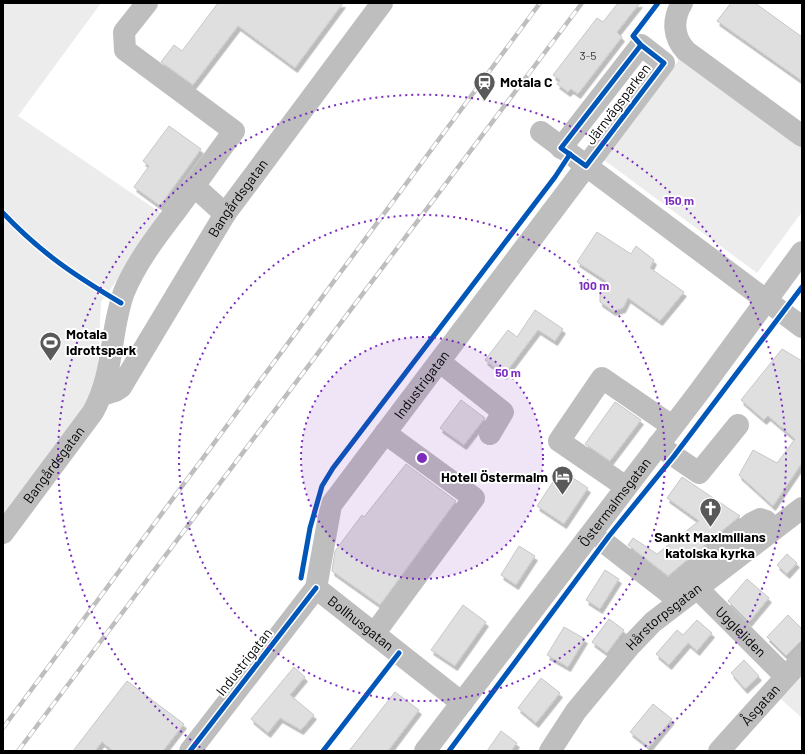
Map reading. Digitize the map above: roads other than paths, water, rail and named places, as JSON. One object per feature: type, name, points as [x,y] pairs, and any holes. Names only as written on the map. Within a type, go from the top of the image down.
[{"type":"street","name":"Bangårdsgatan","points":[[3,533],[83,426],[102,395],[108,377],[116,321],[124,292],[134,272],[156,236],[234,131],[125,50],[124,32],[147,3]]},
{"type":"street","name":"Bangårdsgatan","points":[[102,395],[115,391],[121,387],[130,375],[225,214],[382,3]]},
{"type":"street","points":[[682,3],[676,18],[675,35],[686,51],[802,136]]},
{"type":"street","name":"Järnvägsparken","points":[[561,148],[641,45],[664,63],[586,166]]},
{"type":"street","name":"Järnvägsparken","points":[[541,132],[802,327]]},
{"type":"street","name":"Industrigatan","points":[[190,751],[316,588],[332,505],[586,166]]},
{"type":"street","points":[[194,186],[225,214]]},
{"type":"street","name":"Östermalmsgatan","points":[[425,751],[658,445],[802,252]]},
{"type":"street","points":[[440,362],[503,412],[490,434]]},
{"type":"street","points":[[626,487],[558,441],[602,378],[672,426]]},
{"type":"street","points":[[658,445],[699,473],[738,425]]},
{"type":"street","points":[[374,634],[474,498],[385,434]]},
{"type":"street","name":"Hårstorpsgatan","points":[[550,751],[576,711],[629,647],[653,622],[802,508]]},
{"type":"street","points":[[605,543],[668,592],[752,523],[760,519],[766,521],[774,529]]},
{"type":"street","name":"Bollhusgatan","points":[[316,588],[462,703]]},
{"type":"street","name":"Uggleliden","points":[[697,588],[785,676]]},
{"type":"street","name":"Åsgatan","points":[[719,751],[785,676],[802,659]]},
{"type":"railway","points":[[3,728],[540,3]]},
{"type":"railway","points":[[18,751],[582,3]]},
{"type":"place","name":"Motala C","points":[[484,102]]},
{"type":"place","name":"Motala idrottspark","points":[[50,362]]},
{"type":"place","name":"Hotell Östermalm","points":[[563,496]]},
{"type":"place","name":"Sankt Maximilians katolska kyrka","points":[[710,528]]}]
